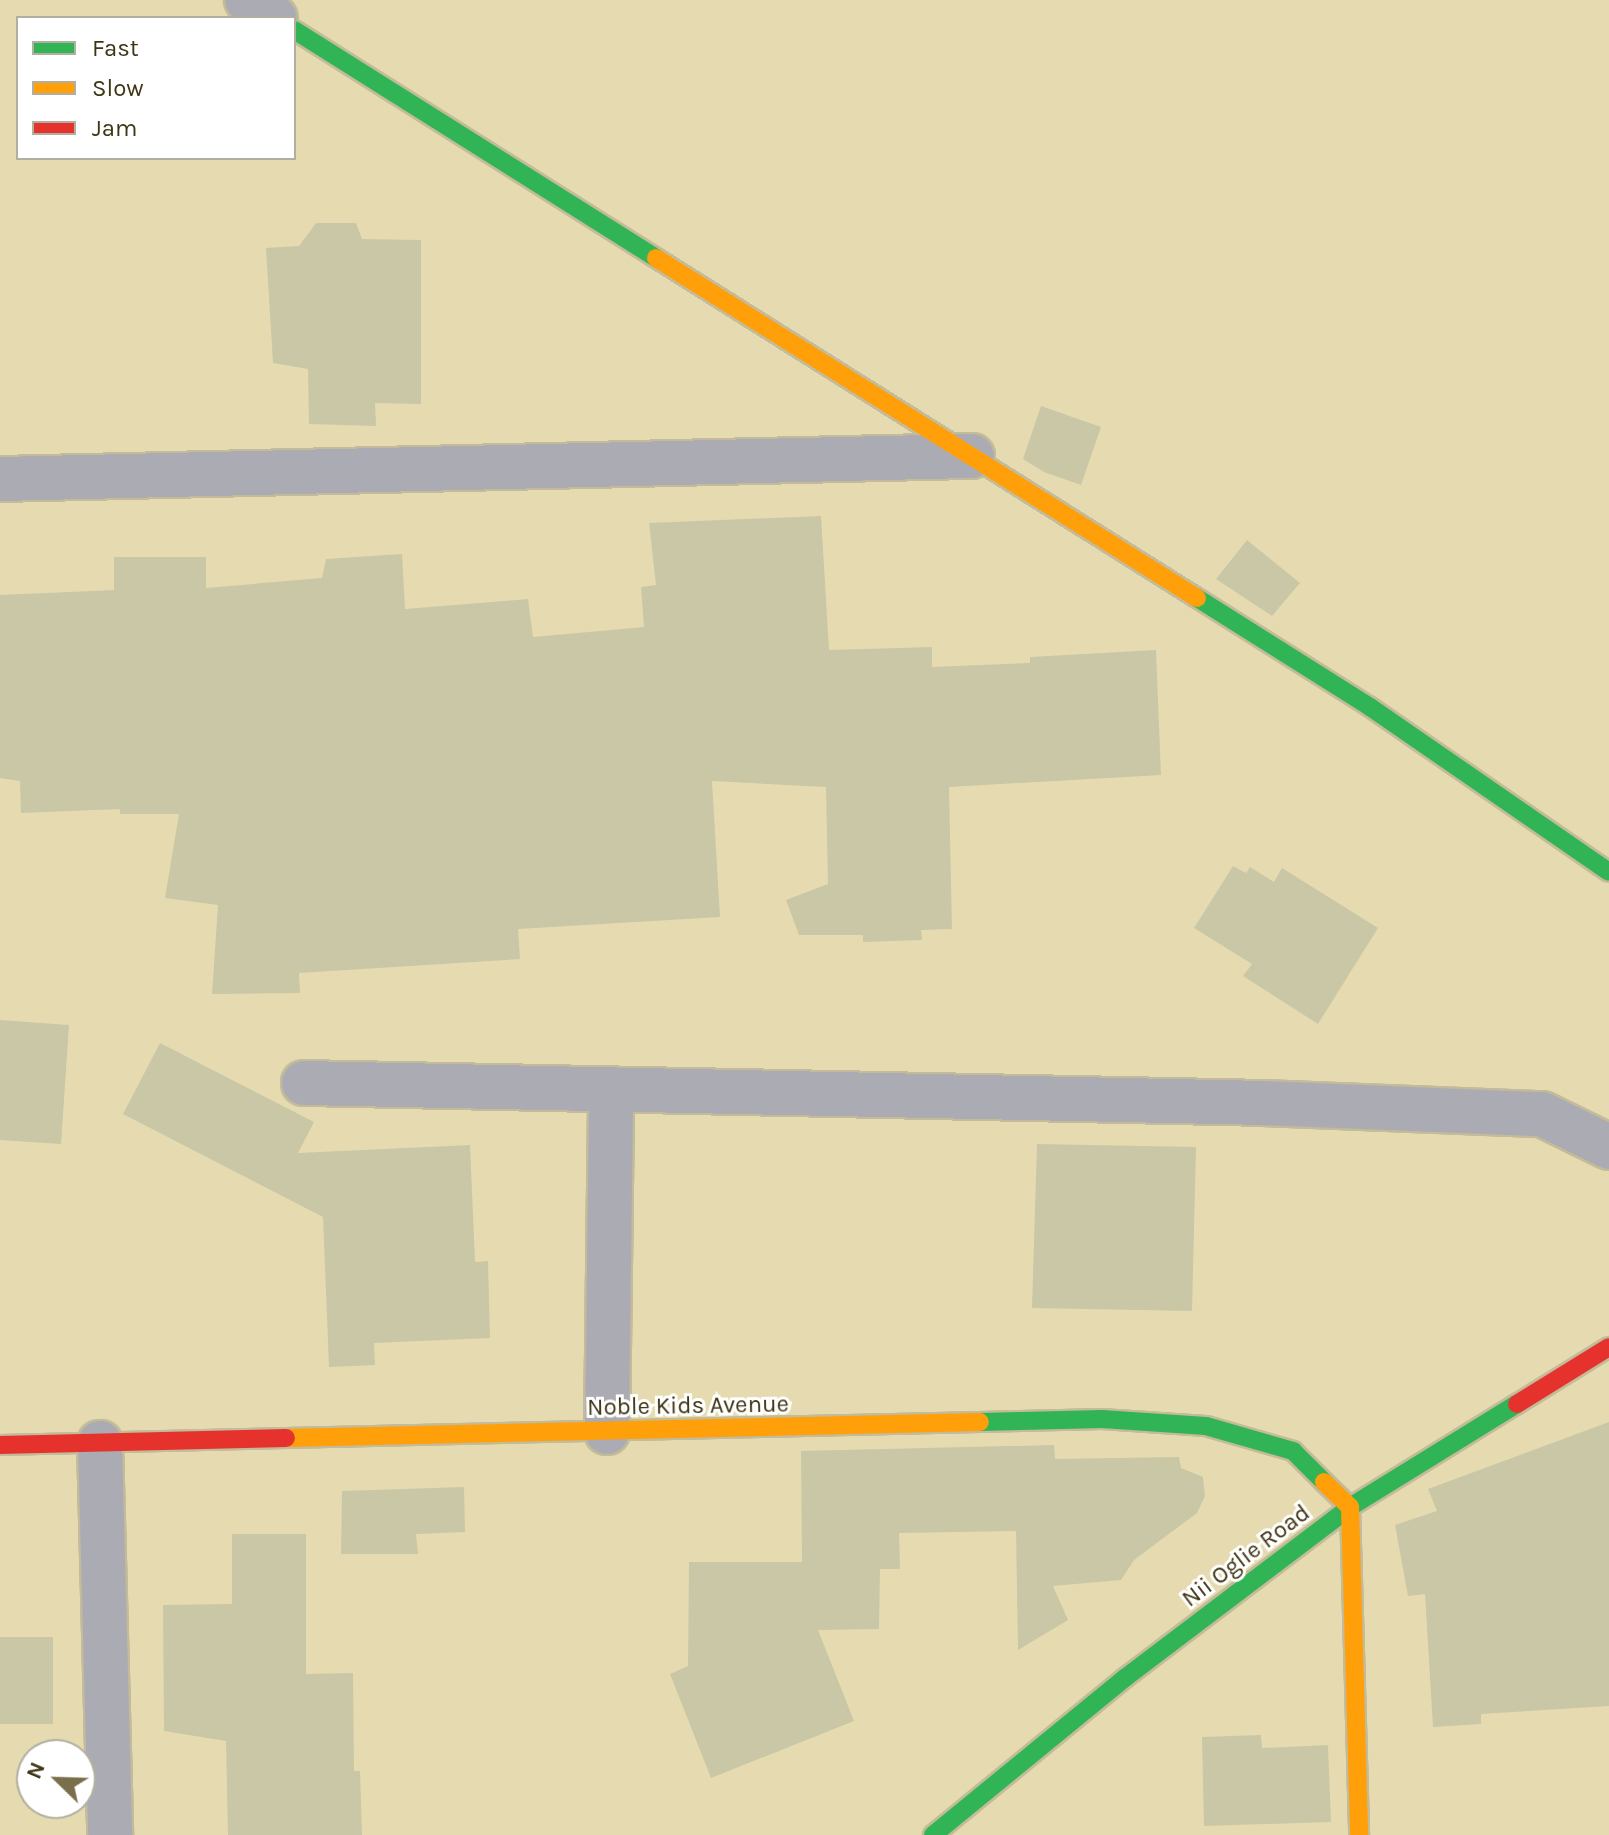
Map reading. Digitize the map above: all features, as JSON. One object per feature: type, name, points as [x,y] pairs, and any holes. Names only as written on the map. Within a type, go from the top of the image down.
[{"type":"street","points":[[247,0],[272,16]]},
{"type":"street","points":[[296,31],[1370,707],[1609,872]]},
{"type":"street","points":[[0,479],[972,456]]},
{"type":"street","points":[[304,1083],[1263,1103],[1542,1114],[1609,1147]]},
{"type":"street","points":[[607,1432],[611,1089]]},
{"type":"street","name":"Nii Oglie Road","points":[[933,1835],[1125,1678],[1350,1507],[1609,1347]]},
{"type":"street","name":"Noble Kids Avenue","points":[[0,1445],[1102,1419],[1206,1426],[1293,1451],[1350,1507]]},
{"type":"street","points":[[100,1443],[110,1835]]},
{"type":"street","points":[[1350,1507],[1359,1835]]},
{"type":"building","points":[[316,223],[356,223],[362,239],[421,240],[421,404],[375,403],[376,426],[309,424],[308,369],[273,363],[266,248],[299,246]]},
{"type":"building","points":[[1041,406],[1101,427],[1081,485],[1044,472],[1023,459]]},
{"type":"building","points":[[821,516],[829,650],[932,647],[932,667],[1030,663],[1030,657],[1156,650],[1161,775],[949,787],[952,929],[921,930],[922,940],[863,942],[863,935],[799,935],[786,900],[828,884],[826,787],[712,781],[720,917],[518,929],[520,959],[299,973],[300,993],[212,994],[218,905],[165,898],[179,814],[120,814],[120,809],[21,813],[20,781],[0,778],[0,595],[114,590],[114,557],[206,557],[206,588],[322,578],[326,559],[402,554],[405,609],[528,599],[533,637],[644,627],[641,587],[656,585],[649,523]]},
{"type":"building","points":[[1247,540],[1300,583],[1272,616],[1216,579]]},
{"type":"building","points":[[1233,866],[1246,873],[1250,867],[1274,882],[1282,868],[1378,928],[1318,1024],[1243,976],[1252,964],[1194,928]]},
{"type":"building","points":[[0,1020],[69,1025],[61,1144],[0,1140]]},
{"type":"building","points":[[160,1043],[314,1122],[298,1153],[470,1145],[475,1262],[488,1261],[490,1338],[374,1343],[375,1365],[329,1367],[323,1217],[123,1114]]},
{"type":"building","points":[[1037,1144],[1196,1147],[1192,1311],[1032,1308]]},
{"type":"building","points":[[1609,1422],[1609,1706],[1481,1714],[1481,1724],[1433,1727],[1425,1594],[1408,1596],[1395,1525],[1437,1511],[1428,1489]]},
{"type":"building","points":[[1054,1445],[1055,1459],[1179,1457],[1181,1468],[1203,1477],[1205,1496],[1197,1513],[1134,1560],[1121,1580],[1053,1586],[1068,1620],[1018,1650],[1016,1531],[899,1533],[900,1569],[880,1569],[879,1629],[818,1630],[854,1721],[711,1778],[670,1674],[688,1666],[689,1562],[802,1562],[801,1451]]},
{"type":"building","points":[[464,1487],[465,1532],[416,1534],[418,1554],[341,1554],[342,1491]]},
{"type":"building","points":[[232,1534],[306,1534],[306,1674],[353,1673],[354,1771],[360,1771],[362,1835],[228,1835],[226,1741],[164,1731],[163,1605],[232,1604]]},
{"type":"building","points":[[0,1637],[53,1637],[53,1724],[0,1724]]},
{"type":"building","points":[[1261,1735],[1262,1748],[1328,1745],[1331,1822],[1204,1826],[1202,1737]]},
{"type":"traffic: fast","points":[[296,31],[656,258]]},
{"type":"traffic: fast","points":[[1197,598],[1370,707],[1609,872]]},
{"type":"traffic: fast","points":[[933,1835],[1125,1678],[1350,1507],[1517,1404]]},
{"type":"traffic: fast","points":[[980,1422],[1102,1419],[1206,1426],[1293,1451],[1324,1482]]},
{"type":"traffic: slow","points":[[656,258],[1197,598]]},
{"type":"traffic: slow","points":[[286,1438],[980,1422]]},
{"type":"traffic: slow","points":[[1324,1482],[1350,1507],[1359,1835]]},
{"type":"traffic: jam","points":[[1517,1404],[1609,1347]]},
{"type":"traffic: jam","points":[[0,1445],[286,1438]]}]
